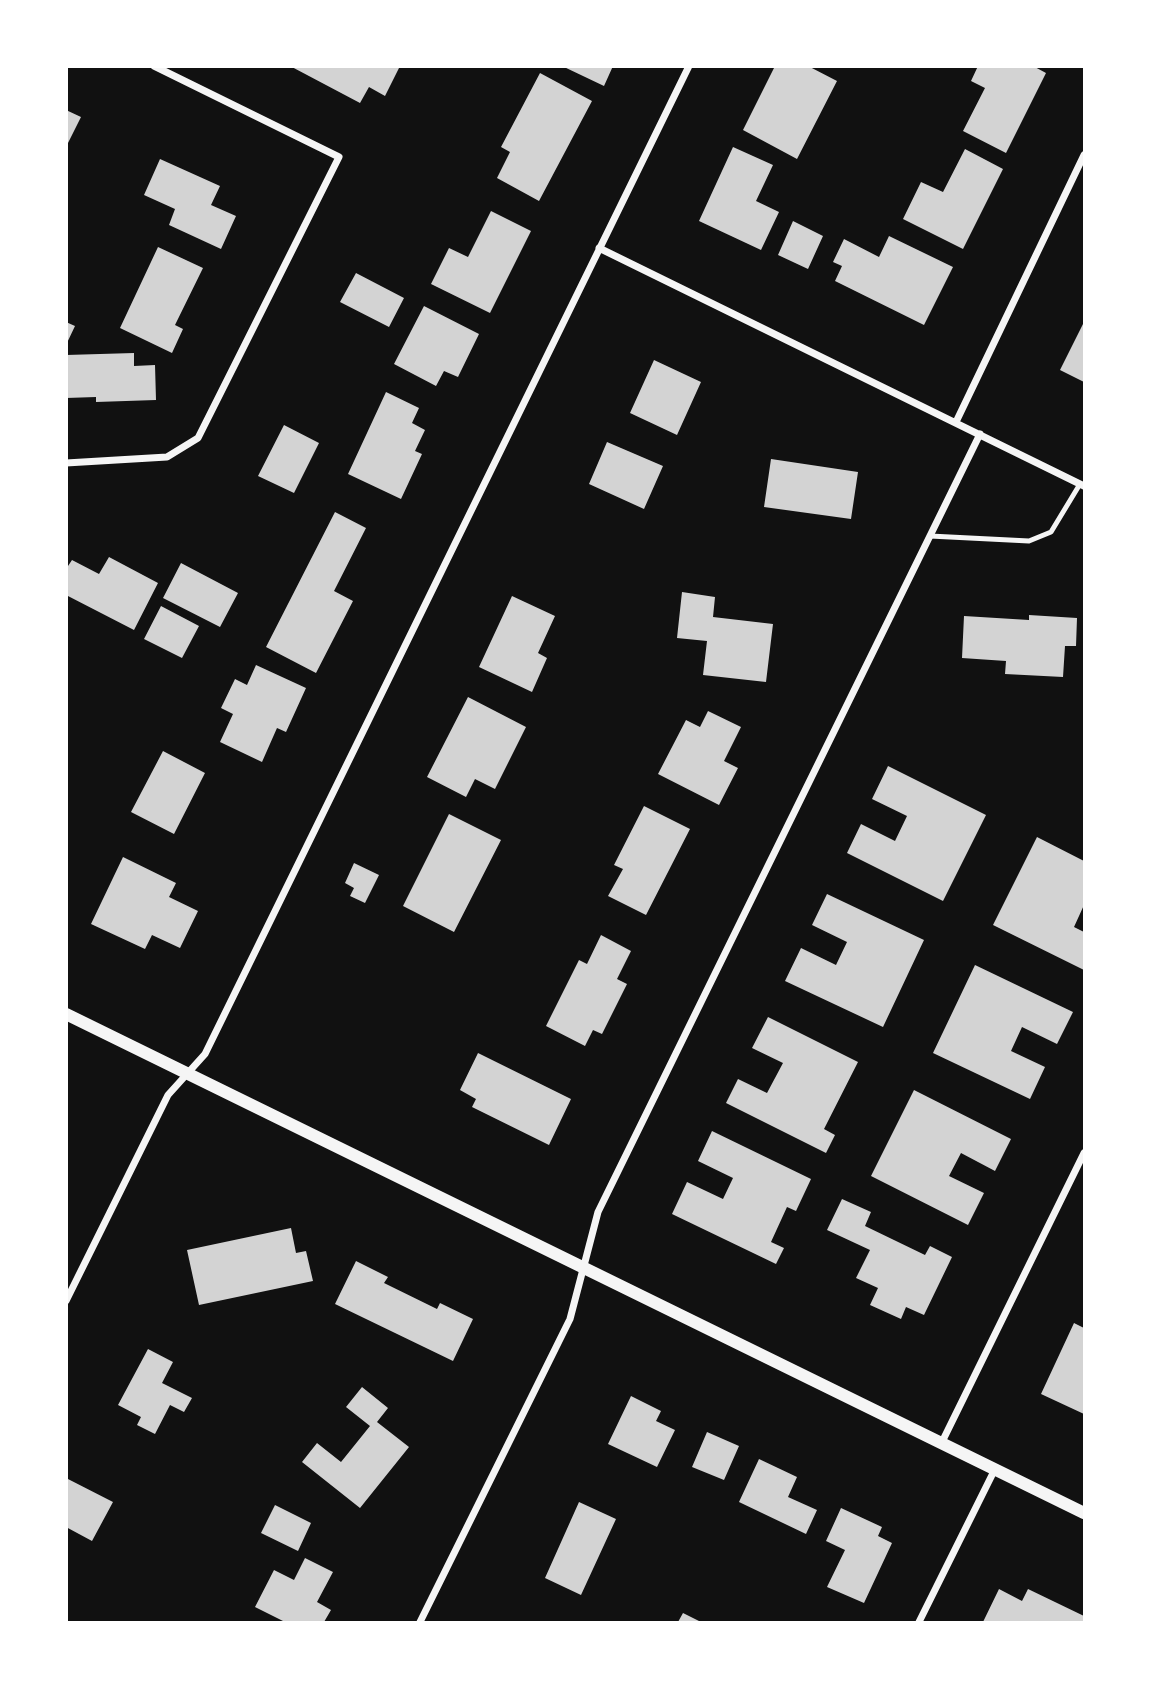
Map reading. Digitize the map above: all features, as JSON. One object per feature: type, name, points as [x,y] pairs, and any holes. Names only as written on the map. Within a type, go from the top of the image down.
[{"type":"street","points":[[66,463],[167,457],[198,438],[339,157],[154,66]]},
{"type":"street","points":[[66,1301],[168,1095],[205,1055],[689,66]]},
{"type":"street","points":[[956,422],[1084,155]]},
{"type":"street","points":[[599,248],[1082,485]]},
{"type":"street","points":[[420,1622],[570,1319],[598,1212],[980,434]]},
{"type":"street","points":[[66,1014],[1084,1513]]},
{"type":"street","points":[[942,1442],[1084,1153]]},
{"type":"street","points":[[919,1622],[995,1469]]},
{"type":"lane","points":[[930,536],[1029,541],[1051,532],[1082,485]]},
{"type":"building","points":[[290,66],[400,66],[385,96],[369,87],[360,103]]},
{"type":"building","points":[[562,66],[613,66],[604,86]]},
{"type":"building","points":[[775,66],[808,66],[837,81],[797,159],[743,130]]},
{"type":"building","points":[[978,66],[1033,66],[1046,73],[1006,153],[963,131],[985,88],[971,81]]},
{"type":"building","points":[[540,73],[592,101],[539,201],[497,178],[510,152],[501,147]]},
{"type":"building","points":[[66,110],[81,117],[66,147]]},
{"type":"building","points":[[733,147],[773,165],[756,201],[779,212],[761,250],[699,221]]},
{"type":"building","points":[[965,149],[1003,169],[963,249],[903,219],[921,182],[943,192]]},
{"type":"building","points":[[160,159],[220,186],[211,205],[236,216],[221,249],[169,225],[175,209],[144,195]]},
{"type":"building","points":[[491,211],[531,231],[490,313],[431,284],[449,248],[468,257]]},
{"type":"building","points":[[793,221],[823,236],[808,269],[778,255]]},
{"type":"building","points":[[889,236],[953,267],[924,325],[835,281],[842,266],[833,262],[844,239],[879,257]]},
{"type":"building","points":[[158,247],[203,268],[175,325],[183,329],[172,353],[120,328]]},
{"type":"building","points":[[356,273],[404,298],[389,327],[340,302]]},
{"type":"building","points":[[424,306],[479,334],[458,377],[444,371],[436,386],[394,364]]},
{"type":"building","points":[[66,322],[75,326],[66,345]]},
{"type":"building","points":[[1084,322],[1084,382],[1060,370]]},
{"type":"building","points":[[134,353],[134,366],[155,365],[156,400],[96,402],[96,397],[66,398],[66,355]]},
{"type":"building","points":[[654,360],[701,382],[677,435],[630,413]]},
{"type":"building","points":[[386,392],[419,408],[412,423],[425,430],[415,451],[422,454],[401,499],[348,474]]},
{"type":"building","points":[[284,425],[319,443],[294,493],[258,476]]},
{"type":"building","points":[[607,442],[663,466],[644,509],[589,484]]},
{"type":"building","points":[[771,459],[858,472],[851,519],[764,507]]},
{"type":"building","points":[[335,512],[366,528],[334,591],[353,601],[316,673],[266,647]]},
{"type":"building","points":[[109,557],[158,583],[134,630],[66,595],[66,569],[72,560],[99,574]]},
{"type":"building","points":[[181,563],[238,593],[220,627],[163,598]]},
{"type":"building","points":[[682,592],[715,597],[713,617],[773,624],[766,682],[703,675],[707,641],[677,638]]},
{"type":"building","points":[[512,596],[555,616],[538,653],[547,658],[532,692],[479,667]]},
{"type":"building","points":[[161,606],[199,626],[182,658],[144,639]]},
{"type":"building","points":[[1029,615],[1077,618],[1076,646],[1065,646],[1063,677],[1005,674],[1006,661],[962,658],[964,616],[1029,620]]},
{"type":"building","points":[[256,665],[306,688],[286,732],[277,728],[262,762],[220,742],[233,714],[221,708],[235,679],[247,685]]},
{"type":"building","points":[[468,697],[526,727],[495,789],[475,779],[466,797],[427,777]]},
{"type":"building","points":[[708,711],[741,727],[724,761],[738,768],[719,805],[658,774],[686,720],[700,727]]},
{"type":"building","points":[[163,751],[205,773],[174,834],[131,812]]},
{"type":"building","points":[[888,766],[986,815],[943,901],[847,853],[861,824],[895,841],[907,816],[872,799]]},
{"type":"building","points":[[644,806],[690,829],[646,915],[608,896],[623,869],[614,865]]},
{"type":"building","points":[[449,814],[501,840],[454,932],[403,906]]},
{"type":"building","points":[[1037,837],[1084,861],[1084,905],[1074,927],[1084,932],[1084,970],[993,925]]},
{"type":"building","points":[[123,857],[176,883],[169,897],[198,911],[180,948],[152,935],[145,949],[91,924]]},
{"type":"building","points":[[354,863],[379,875],[365,903],[350,896],[354,888],[345,883]]},
{"type":"building","points":[[827,894],[924,940],[883,1027],[785,981],[801,948],[836,965],[847,942],[812,925]]},
{"type":"building","points":[[601,935],[631,951],[617,979],[627,984],[602,1034],[593,1030],[585,1046],[546,1026],[579,960],[587,964]]},
{"type":"building","points":[[975,965],[1073,1012],[1057,1044],[1022,1027],[1011,1051],[1045,1067],[1030,1099],[933,1053]]},
{"type":"building","points":[[768,1017],[858,1062],[824,1129],[835,1135],[826,1153],[726,1103],[738,1079],[767,1093],[783,1063],[752,1048]]},
{"type":"building","points":[[478,1053],[571,1099],[549,1145],[472,1107],[476,1099],[460,1090]]},
{"type":"building","points":[[914,1090],[1011,1139],[995,1171],[961,1153],[949,1176],[984,1193],[968,1225],[871,1176]]},
{"type":"building","points":[[712,1131],[811,1179],[796,1211],[787,1207],[771,1242],[784,1248],[776,1264],[672,1214],[687,1182],[723,1199],[733,1178],[698,1161]]},
{"type":"building","points":[[842,1199],[871,1212],[865,1226],[925,1255],[930,1246],[952,1257],[924,1315],[906,1307],[901,1319],[870,1305],[878,1288],[856,1278],[870,1250],[827,1230]]},
{"type":"building","points":[[291,1228],[296,1253],[306,1251],[313,1281],[199,1305],[187,1250]]},
{"type":"building","points":[[356,1261],[388,1277],[384,1283],[437,1309],[440,1303],[473,1319],[453,1361],[335,1304]]},
{"type":"building","points":[[1074,1323],[1084,1328],[1084,1414],[1041,1394]]},
{"type":"building","points":[[148,1349],[173,1362],[162,1383],[192,1398],[184,1412],[170,1405],[155,1434],[137,1425],[141,1417],[118,1405]]},
{"type":"building","points":[[362,1387],[388,1408],[377,1422],[409,1447],[360,1508],[302,1462],[317,1443],[341,1462],[370,1426],[346,1407]]},
{"type":"building","points":[[631,1396],[661,1411],[656,1421],[675,1430],[657,1467],[608,1444]]},
{"type":"building","points":[[707,1432],[739,1446],[724,1480],[692,1467]]},
{"type":"building","points":[[759,1459],[797,1477],[788,1497],[817,1510],[806,1534],[739,1502]]},
{"type":"building","points":[[66,1478],[113,1502],[92,1541],[66,1527]]},
{"type":"building","points":[[579,1502],[616,1519],[581,1595],[545,1578]]},
{"type":"building","points":[[275,1505],[311,1523],[298,1551],[261,1533]]},
{"type":"building","points":[[841,1508],[882,1527],[878,1536],[892,1543],[864,1603],[827,1587],[845,1550],[826,1541]]},
{"type":"building","points":[[305,1558],[333,1572],[317,1602],[331,1610],[324,1622],[285,1622],[255,1607],[274,1570],[294,1580]]},
{"type":"building","points":[[999,1589],[1022,1601],[1028,1589],[1084,1616],[1084,1621],[983,1622]]},
{"type":"building","points":[[683,1613],[701,1622],[678,1622]]}]
